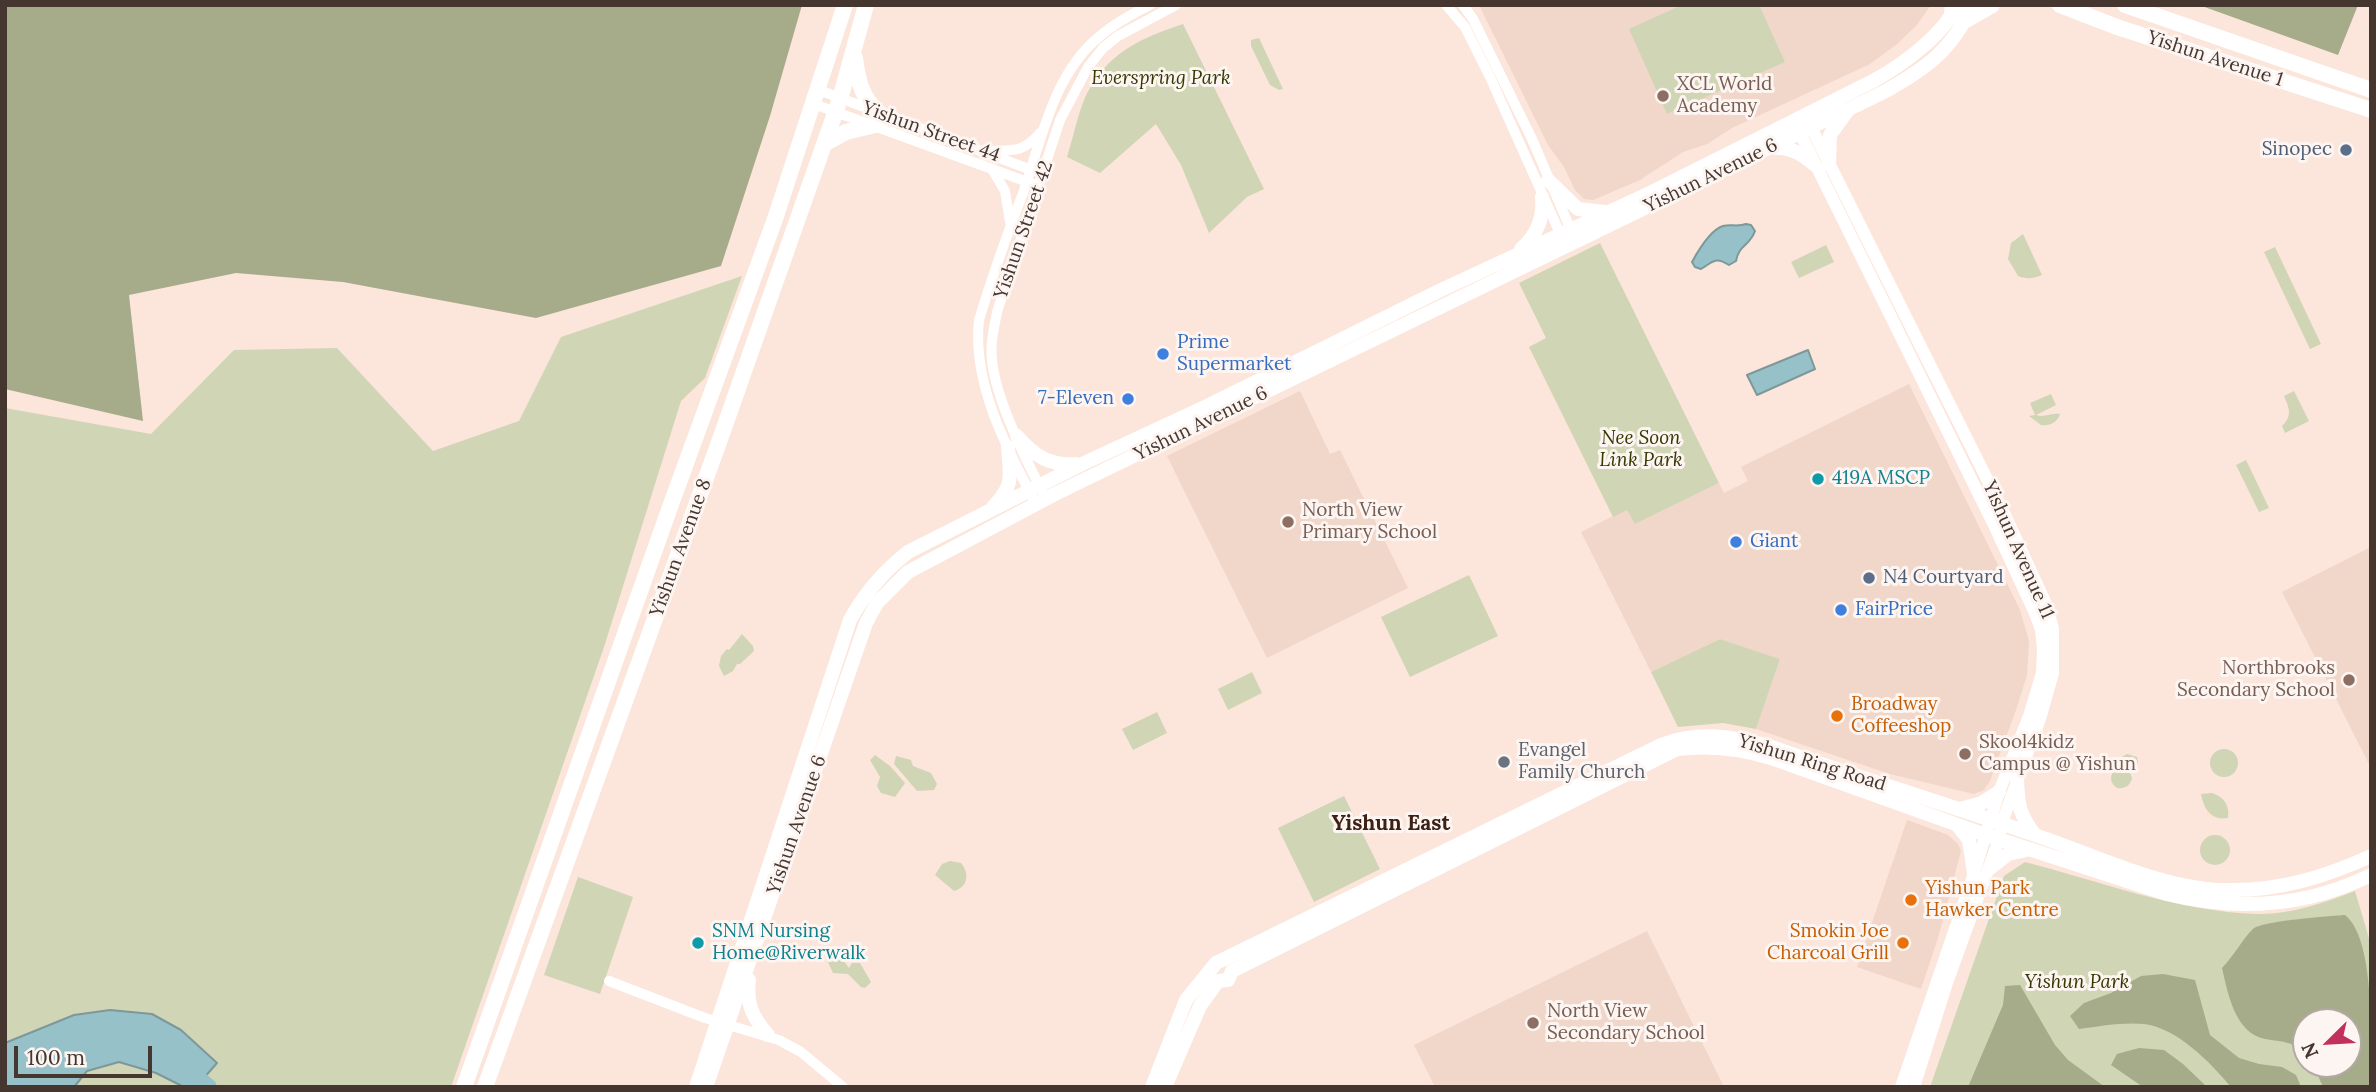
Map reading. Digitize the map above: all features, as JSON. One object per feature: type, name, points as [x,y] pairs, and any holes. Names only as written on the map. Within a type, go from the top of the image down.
[{"type":"main road","name":"Yishun Avenue 8","points":[[464,1087],[775,219],[845,5]]},
{"type":"main road","name":"Yishun Avenue 8","points":[[485,1087],[824,144],[855,49],[866,5]]},
{"type":"main road","points":[[1960,10],[1992,5]]},
{"type":"main road","name":"Yishun Avenue 1","points":[[2060,5],[2117,27],[2371,110]]},
{"type":"main road","name":"Yishun Avenue 1","points":[[2125,5],[2371,90]]},
{"type":"main road","name":"Yishun Avenue 6","points":[[696,1087],[749,964],[850,620],[866,592],[892,564],[908,552],[987,513],[1037,495],[1476,289],[1608,212],[1802,124],[1849,109],[1885,92],[1922,71],[1957,34],[1960,10]]},
{"type":"main road","name":"Yishun Avenue 6","points":[[706,1087],[723,1023],[795,810],[866,623],[877,603],[899,579],[1037,495],[1082,464],[1512,257],[1568,237],[1766,149],[1802,124],[1898,67],[1960,10]]},
{"type":"main road","points":[[2154,14],[2151,21],[2154,32],[2167,42]]},
{"type":"main road","points":[[824,144],[877,119],[860,90],[855,49]]},
{"type":"main road","points":[[1766,149],[1782,147],[1793,150],[1822,165],[1830,135],[1849,109]]},
{"type":"main road","points":[[1548,180],[1578,209],[1608,212]]},
{"type":"main road","points":[[1512,257],[1529,242],[1536,230],[1543,213],[1542,197]]},
{"type":"main road","points":[[1441,290],[1453,290],[1467,284],[1476,289]]},
{"type":"main road","points":[[987,513],[1005,494],[1010,483],[1013,442],[1040,458],[1061,465],[1082,464]]},
{"type":"main road","name":"Yishun Ring Road","points":[[1152,1087],[1186,1000],[1221,971],[1293,923],[1509,826],[1661,745],[1685,737],[1742,738],[1769,746],[1955,816],[1992,837],[2167,894],[2223,905],[2259,905],[2344,887],[2371,875]]},
{"type":"main road","points":[[2017,779],[2018,805],[2035,835]]},
{"type":"main road","points":[[1999,792],[1955,816],[1982,871],[2008,854],[2028,849]]},
{"type":"main road","name":"Yishun Ring Road","points":[[1955,816],[1996,822],[2137,872],[2190,886],[2219,890],[2289,886],[2313,880],[2371,856]]},
{"type":"main road","points":[[749,964],[747,998],[755,1020],[768,1035]]},
{"type":"main road","name":"Yishun Ring Road","points":[[1165,1087],[1200,1006],[1221,971]]},
{"type":"street","name":"Yishun Street 42","points":[[1037,495],[982,382],[977,342],[979,320],[1043,130],[1063,82],[1091,44],[1117,23],[1150,5]]},
{"type":"street","name":"Yishun Street 42","points":[[1013,442],[996,384],[992,337],[997,312],[1060,120],[1088,66],[1118,36],[1176,5]]},
{"type":"street","points":[[1446,5],[1465,27],[1490,77],[1542,197],[1568,237]]},
{"type":"street","points":[[1463,5],[1473,19],[1532,139],[1568,237]]},
{"type":"street","name":"Yishun Street 44","points":[[816,97],[877,119],[983,151],[1043,174]]},
{"type":"street","name":"Yishun Street 44","points":[[877,119],[1039,187]]},
{"type":"street","name":"Yishun Avenue 11","points":[[1802,124],[2006,517],[2047,606],[2053,629],[2053,673],[2040,719],[2017,779],[1996,822]]},
{"type":"street","points":[[983,151],[1020,150],[1043,130]]},
{"type":"street","points":[[991,169],[1005,191],[1010,225]]},
{"type":"street","name":"Yishun Avenue 11","points":[[1841,203],[1993,523],[2041,630],[2043,649],[2042,673],[2029,716],[1999,792],[1996,822],[1982,871],[1982,888],[1901,1087]]},
{"type":"street","name":"Yishun Avenue 11","points":[[1914,1087],[1967,891],[1982,871]]},
{"type":"street","points":[[1967,891],[1976,887],[1982,888]]},
{"type":"street","points":[[609,981],[723,1023],[768,1035],[801,1052],[843,1087]]},
{"type":"shaded area","name":"XCL World Academy","points":[[1479,5],[1931,5],[1916,26],[1870,64],[1732,128],[1707,144],[1683,152],[1640,180],[1593,200],[1584,199],[1575,190],[1564,167],[1548,145]]},
{"type":"shaded area","points":[[1909,384],[2020,610],[2029,641],[2027,675],[2017,707],[1990,781],[1984,790],[1974,794],[1890,774],[1756,729],[1780,659],[1720,639],[1651,672],[1581,532],[1627,509],[1635,524],[1719,483],[1724,493],[1748,481],[1741,467]]},
{"type":"shaded area","name":"North View Primary School","points":[[1300,391],[1330,454],[1340,450],[1408,588],[1267,658],[1167,456]]},
{"type":"shaded area","name":"Northbrooks Secondary School","points":[[2371,547],[2371,768],[2282,592]]},
{"type":"shaded area","name":"Yishun Park Hawker Centre","points":[[1907,820],[1948,835],[1961,851],[1938,938],[1921,989],[1857,967]]},
{"type":"shaded area","points":[[1647,931],[1724,1087],[1435,1087],[1414,1045]]},
{"type":"green space","points":[[5,5],[802,5],[770,116],[721,266],[536,318],[343,282],[236,273],[129,295],[143,421],[5,389]]},
{"type":"green space","points":[[1682,5],[1759,5],[1785,62],[1667,114],[1629,29]]},
{"type":"green space","points":[[2199,5],[2358,5],[2338,55]]},
{"type":"green space","name":"Everspring Park","points":[[1183,24],[1264,189],[1247,197],[1209,233],[1181,165],[1156,124],[1100,173],[1067,157],[1086,95],[1108,64],[1142,40]]},
{"type":"green space","points":[[1259,38],[1283,89],[1279,90],[1270,85],[1251,46],[1251,40]]},
{"type":"green space","points":[[2023,234],[2042,275],[2030,278],[2018,276],[2008,259],[2011,243]]},
{"type":"green space","name":"Nee Soon Link Park","points":[[1600,243],[1719,483],[1635,524],[1627,510],[1613,517],[1529,347],[1546,338],[1519,283]]},
{"type":"green space","points":[[1826,245],[1834,262],[1799,278],[1791,262]]},
{"type":"green space","points":[[2275,247],[2321,344],[2310,349],[2264,252]]},
{"type":"green space","points":[[742,276],[705,378],[681,401],[604,647],[451,1087],[196,1087],[217,1063],[74,1015],[5,1043],[5,408],[151,434],[234,350],[337,348],[433,451],[519,421],[561,337]]},
{"type":"green space","points":[[2294,391],[2309,421],[2285,433],[2282,426],[2288,419],[2289,412],[2284,396]]},
{"type":"green space","points":[[2051,394],[2056,405],[2036,415],[2060,414],[2053,423],[2041,425],[2029,416],[2035,415],[2030,403]]},
{"type":"green space","points":[[2246,460],[2269,508],[2259,512],[2236,465]]},
{"type":"green space","points":[[1469,575],[1498,636],[1410,677],[1381,617]]},
{"type":"green space","points":[[742,634],[754,651],[724,676],[719,666],[721,656]]},
{"type":"green space","points":[[1720,639],[1780,659],[1756,729],[1723,723],[1678,727],[1651,672]]},
{"type":"green space","points":[[1252,672],[1262,693],[1228,710],[1218,689]]},
{"type":"green space","points":[[1157,712],[1167,733],[1133,750],[1122,729]]},
{"type":"green space","points":[[2224,749],[2234,753],[2238,763],[2234,773],[2224,777],[2214,773],[2210,763],[2214,753]]},
{"type":"green space","points":[[2127,754],[2137,757],[2138,763],[2135,768],[2129,770],[2132,778],[2128,785],[2117,788],[2111,777],[2115,769],[2123,767],[2120,758]]},
{"type":"green space","points":[[875,755],[890,766],[905,783],[895,797],[881,793],[877,786],[880,777],[870,760]]},
{"type":"green space","points":[[896,756],[911,760],[913,766],[931,773],[937,784],[934,790],[917,791],[894,764]]},
{"type":"green space","points":[[2212,793],[2225,802],[2228,818],[2217,818],[2206,809],[2201,794]]},
{"type":"green space","points":[[1344,796],[1380,869],[1314,902],[1278,828]]},
{"type":"green space","points":[[2215,835],[2225,840],[2230,850],[2225,860],[2215,865],[2205,860],[2200,850],[2205,840]]},
{"type":"green space","points":[[950,861],[961,863],[966,876],[965,883],[954,891],[935,875],[942,864]]},
{"type":"green space","name":"Yishun Park","points":[[2025,862],[2169,902],[2228,912],[2269,914],[2294,910],[2355,891],[2371,945],[2371,1087],[1930,1087],[2004,876]]},
{"type":"green space","points":[[578,877],[633,897],[600,994],[544,975]]},
{"type":"green space","points":[[2345,915],[2355,928],[2362,946],[2370,995],[2371,1087],[2323,1087],[2319,1078],[2362,1078],[2362,1008],[2292,1008],[2292,1045],[2255,1035],[2246,1029],[2235,1011],[2222,968],[2253,929],[2296,919]]},
{"type":"green space","points":[[840,956],[849,968],[852,963],[860,963],[871,982],[865,988],[848,974],[833,973],[826,958]]},
{"type":"green space","points":[[2163,974],[2195,980],[2210,1035],[2239,1058],[2282,1067],[2292,1073],[2292,1078],[2297,1078],[2301,1087],[2231,1087],[2192,1048],[2169,1032],[2156,1027],[2136,1024],[2079,1029],[2070,1016],[2084,1003],[2111,993],[2141,976]]},
{"type":"green space","points":[[2020,985],[2055,1045],[2068,1060],[2105,1087],[1968,1087],[2003,1005],[2005,986]]},
{"type":"green space","points":[[2139,1048],[2164,1050],[2207,1087],[2143,1087],[2111,1065],[2117,1054]]},
{"type":"green space","points":[[119,1062],[156,1073],[184,1087],[74,1087],[87,1071]]},
{"type":"water","points":[[1751,225],[1755,231],[1736,261],[1729,265],[1717,260],[1701,269],[1695,267],[1692,262],[1705,241],[1718,228]]},
{"type":"water","points":[[1808,350],[1815,369],[1757,395],[1747,375]]},
{"type":"water","points":[[110,1010],[152,1014],[181,1030],[217,1063],[196,1087],[184,1087],[156,1073],[119,1062],[87,1071],[74,1087],[5,1087],[5,1043],[74,1015]]},
{"type":"waterway","points":[[187,1068],[209,1087]]},
{"type":"place","name":"XCL World Academy","points":[[1663,96]]},
{"type":"place","name":"Sinopec","points":[[2346,150]]},
{"type":"place","name":"Prime Supermarket","points":[[1163,354]]},
{"type":"place","name":"7-Eleven","points":[[1128,399]]},
{"type":"place","name":"419A MSCP","points":[[1818,479]]},
{"type":"place","name":"North View Primary School","points":[[1288,522]]},
{"type":"place","name":"Giant","points":[[1736,542]]},
{"type":"place","name":"N4 Courtyard","points":[[1869,578]]},
{"type":"place","name":"FairPrice","points":[[1841,610]]},
{"type":"place","name":"Northbrooks Secondary School","points":[[2349,680]]},
{"type":"place","name":"Broadway Coffeeshop","points":[[1837,716]]},
{"type":"place","name":"Skool4kidz Campus @ Yishun","points":[[1965,754]]},
{"type":"place","name":"Evangel Family Church","points":[[1504,762]]},
{"type":"place","name":"Yishun Park Hawker Centre","points":[[1911,900]]},
{"type":"place","name":"SNM Nursing Home@Riverwalk","points":[[698,943]]},
{"type":"place","name":"Smokin Joe Charcoal Grill","points":[[1903,943]]},
{"type":"place","name":"North View Secondary School","points":[[1533,1023]]},
{"type":"district","name":"Yishun East","points":[[1391,824]]}]
